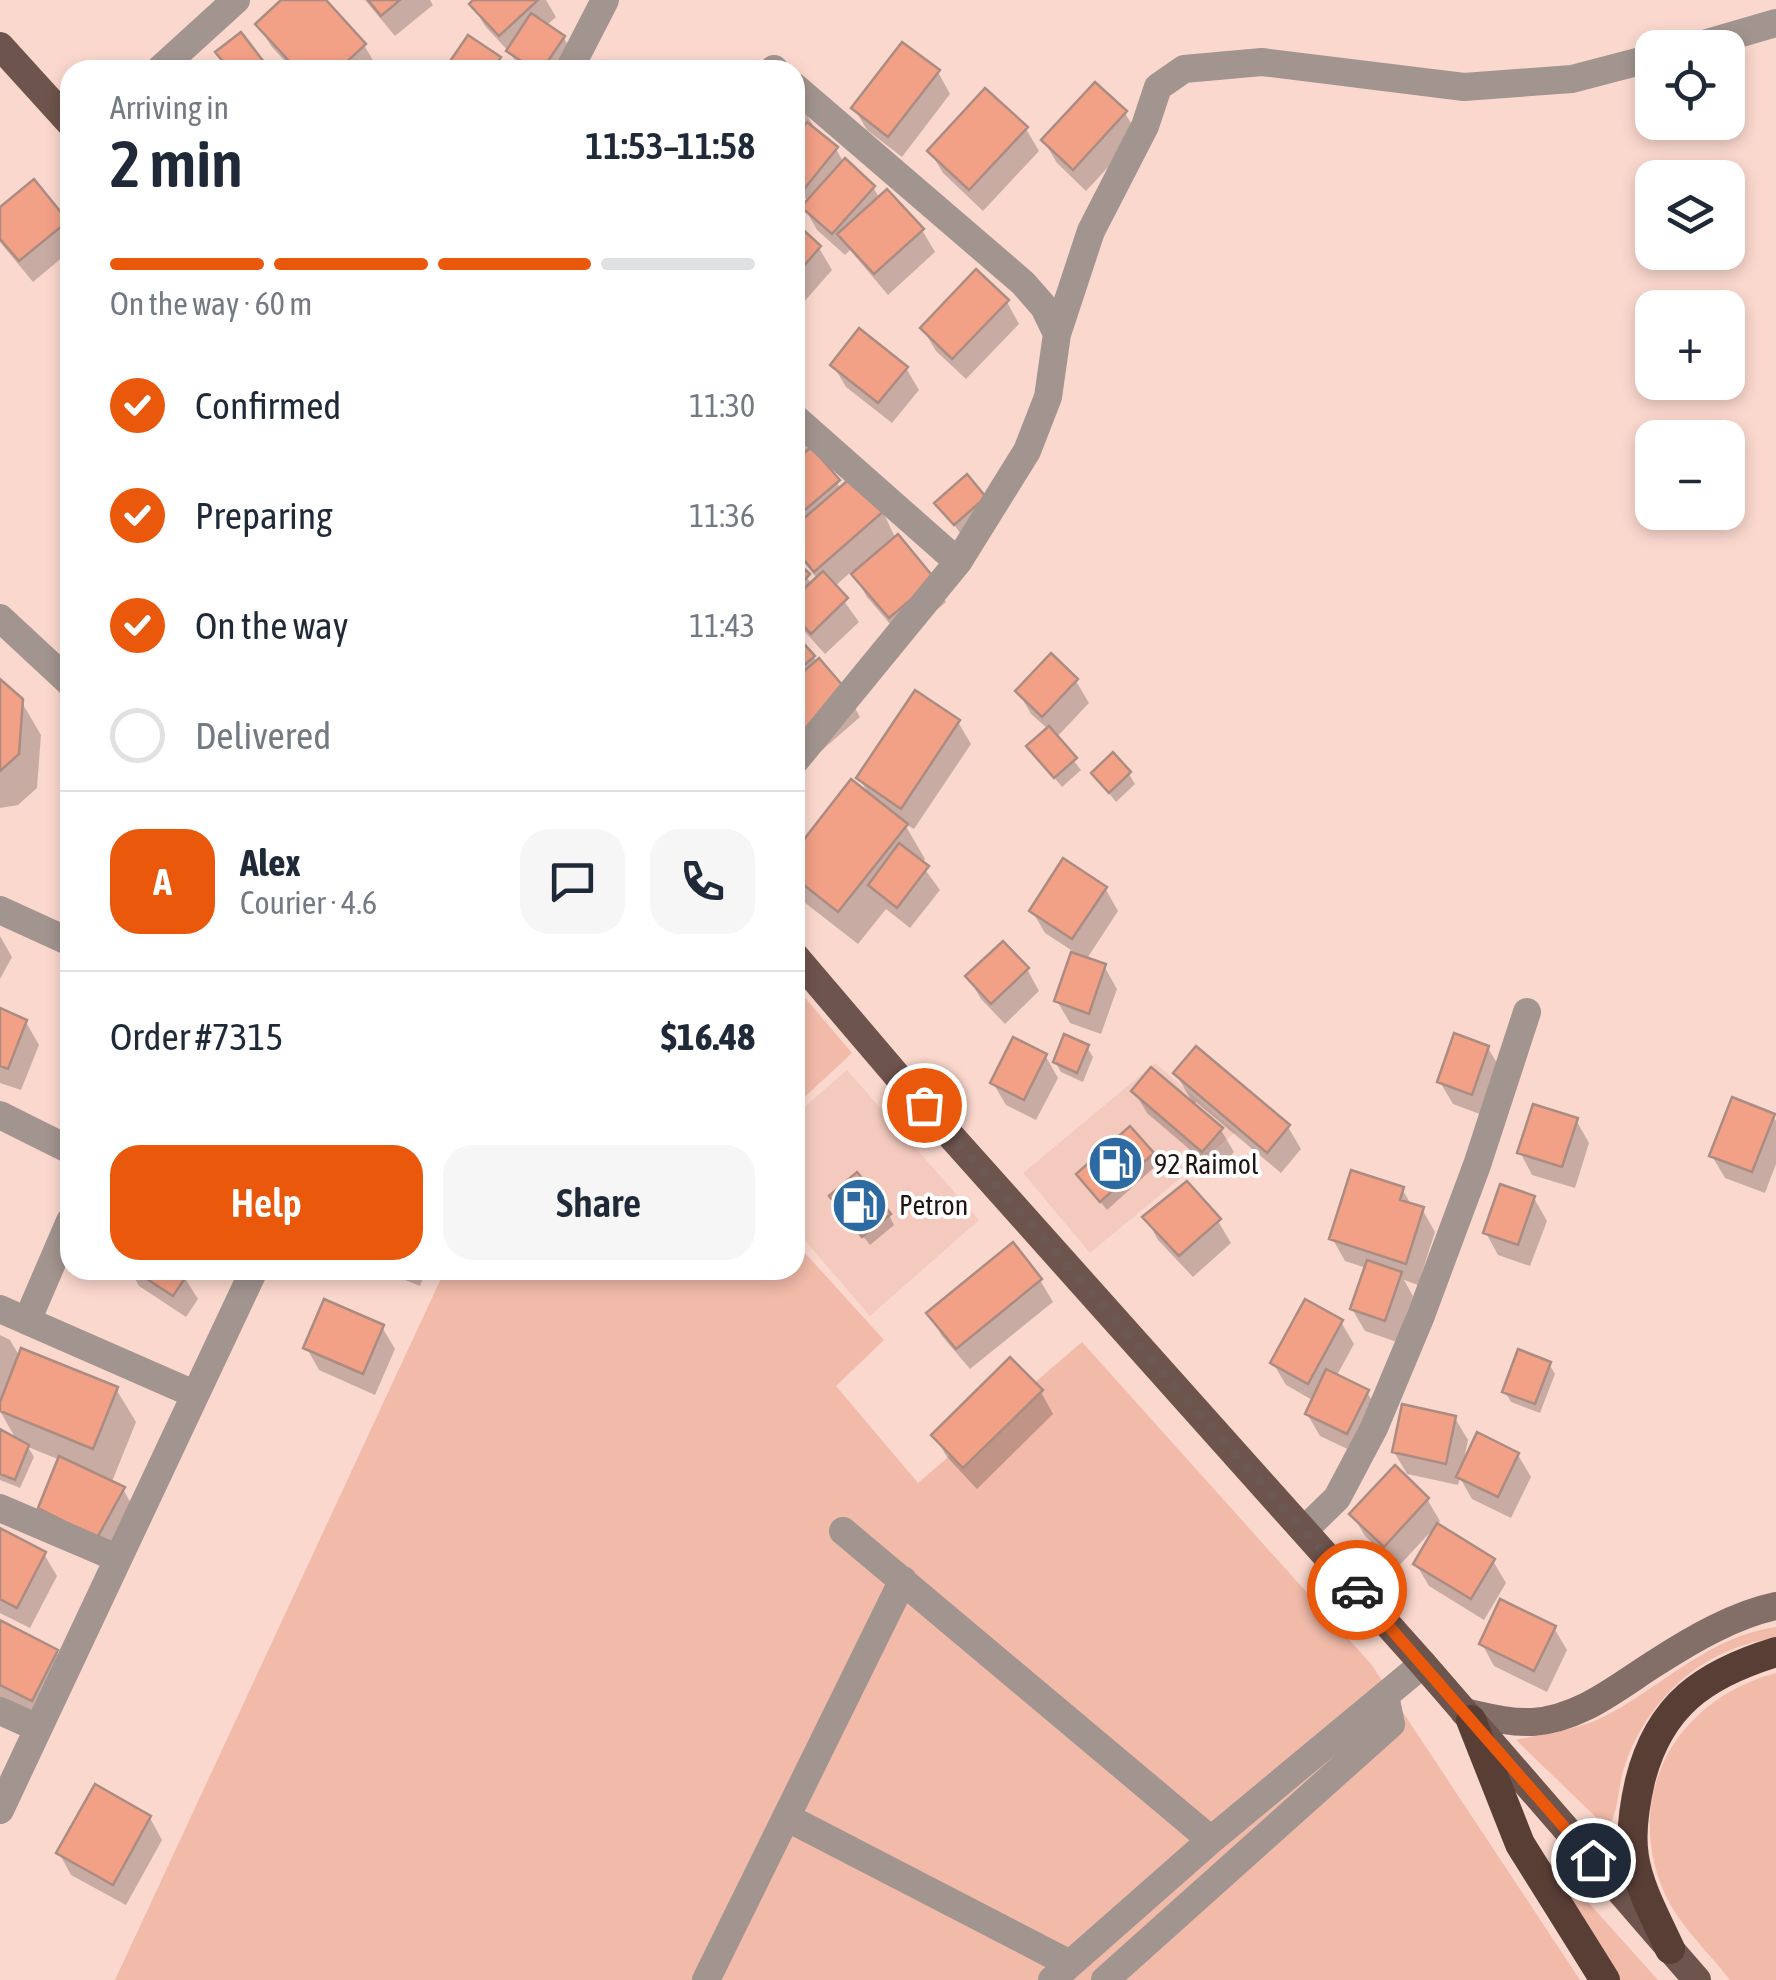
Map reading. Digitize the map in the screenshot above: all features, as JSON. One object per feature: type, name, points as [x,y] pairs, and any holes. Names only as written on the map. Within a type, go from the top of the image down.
[{"type":"highway","points":[[1670,1949],[1647,1898],[1634,1856],[1636,1799],[1647,1753],[1682,1699],[1707,1680],[1776,1652]]},
{"type":"highway","points":[[1468,1716],[1520,1844],[1605,1980]]},
{"type":"main road","points":[[0,46],[60,112]]},
{"type":"main road","points":[[805,968],[1423,1664],[1696,1980]]},
{"type":"main road","points":[[1468,1716],[1532,1722],[1569,1714],[1602,1699],[1707,1633],[1776,1606]]},
{"type":"street","points":[[170,60],[236,0]]},
{"type":"street","points":[[574,60],[605,0]]},
{"type":"street","points":[[1745,32],[1776,23]]},
{"type":"street","points":[[805,750],[958,562],[1026,451],[1048,397],[1056,334],[1091,230],[1144,126],[1158,87],[1184,69],[1262,62],[1464,87],[1572,79],[1635,62]]},
{"type":"street","points":[[805,96],[1022,283],[1044,308],[1056,334]]},
{"type":"street","points":[[805,427],[958,562]]},
{"type":"street","points":[[0,618],[60,674]]},
{"type":"street","points":[[0,910],[60,937]]},
{"type":"street","points":[[1304,1530],[1337,1498],[1374,1428],[1477,1165],[1527,1012]]},
{"type":"street","points":[[0,1115],[60,1145]]},
{"type":"street","points":[[27,1321],[60,1243]]},
{"type":"street","points":[[0,1810],[249,1280]]},
{"type":"street","points":[[0,1309],[194,1394]]},
{"type":"street","points":[[0,1508],[117,1558]]},
{"type":"street","points":[[843,1531],[1211,1840]]},
{"type":"street","points":[[706,1980],[903,1580]]},
{"type":"street","points":[[786,1817],[1061,1972],[1211,1840],[1423,1664]]},
{"type":"street","points":[[1105,1980],[1392,1724],[1385,1696]]},
{"type":"street","points":[[0,1711],[38,1728]]},
{"type":"shaded area","points":[[805,998],[852,1053],[805,1097]]},
{"type":"shaded area","points":[[1155,1063],[1236,1132],[1090,1253],[1023,1173]]},
{"type":"shaded area","points":[[847,1070],[979,1220],[870,1316],[805,1241],[805,1106]]},
{"type":"shaded area","points":[[805,1253],[884,1340],[836,1386],[918,1483],[1082,1342],[1371,1664],[1580,1980],[115,1980],[440,1280],[805,1280]]},
{"type":"shaded area","points":[[1776,1627],[1776,1638],[1725,1652],[1703,1664],[1664,1698],[1635,1741],[1610,1825],[1601,1822],[1516,1740],[1594,1721],[1728,1641]]},
{"type":"shaded area","points":[[1776,1673],[1776,1980],[1730,1980],[1668,1900],[1652,1851],[1650,1817],[1656,1784],[1668,1754],[1687,1727],[1712,1704],[1741,1686]]},
{"type":"shaded area","points":[[1547,1861],[1552,1862],[1658,1980],[1616,1980]]},
{"type":"building","points":[[281,0],[326,0],[366,44],[349,60],[288,60],[255,24]]},
{"type":"building","points":[[368,0],[400,0],[381,16]]},
{"type":"building","points":[[473,0],[538,0],[499,36],[469,4]]},
{"type":"building","points":[[531,13],[565,36],[549,60],[520,60],[506,51]]},
{"type":"building","points":[[241,32],[262,60],[222,60],[215,52]]},
{"type":"building","points":[[468,35],[501,57],[499,60],[451,60]]},
{"type":"building","points":[[902,42],[940,70],[888,137],[851,108]]},
{"type":"building","points":[[1095,82],[1127,111],[1073,170],[1041,140]]},
{"type":"building","points":[[985,88],[1028,127],[969,190],[927,151]]},
{"type":"building","points":[[807,122],[838,147],[805,188]]},
{"type":"building","points":[[845,158],[875,186],[832,234],[805,210],[805,203]]},
{"type":"building","points":[[34,179],[60,211],[60,228],[19,261],[0,239],[0,207]]},
{"type":"building","points":[[887,189],[924,229],[874,274],[837,234]]},
{"type":"building","points":[[805,231],[821,246],[805,264]]},
{"type":"building","points":[[976,269],[1009,300],[952,359],[920,328]]},
{"type":"building","points":[[859,328],[908,367],[878,403],[830,365]]},
{"type":"building","points":[[811,447],[840,480],[805,510],[805,452]]},
{"type":"building","points":[[967,474],[986,497],[954,525],[934,503]]},
{"type":"building","points":[[854,475],[885,510],[814,572],[805,561],[805,517]]},
{"type":"building","points":[[898,534],[935,579],[889,618],[851,574]]},
{"type":"building","points":[[823,571],[848,598],[811,634],[805,628],[805,588]]},
{"type":"building","points":[[805,645],[815,656],[805,664]]},
{"type":"building","points":[[1051,653],[1078,679],[1042,717],[1015,691]]},
{"type":"building","points":[[819,658],[850,694],[805,733],[805,670]]},
{"type":"building","points":[[0,679],[23,699],[19,754],[0,771]]},
{"type":"building","points":[[915,690],[960,720],[901,809],[856,778]]},
{"type":"building","points":[[1049,726],[1077,758],[1054,778],[1026,746]]},
{"type":"building","points":[[1113,752],[1131,772],[1109,793],[1091,773]]},
{"type":"building","points":[[851,779],[908,824],[838,912],[805,886],[805,838]]},
{"type":"building","points":[[899,843],[929,866],[897,908],[868,885]]},
{"type":"building","points":[[1063,858],[1107,887],[1072,939],[1029,911]]},
{"type":"building","points":[[1003,941],[1029,968],[991,1004],[965,976]]},
{"type":"building","points":[[1071,952],[1106,964],[1089,1014],[1054,1001]]},
{"type":"building","points":[[0,1008],[27,1020],[8,1069],[0,1066]]},
{"type":"building","points":[[1454,1033],[1489,1046],[1472,1095],[1437,1082]]},
{"type":"building","points":[[1064,1034],[1089,1045],[1077,1073],[1053,1062]]},
{"type":"building","points":[[1013,1037],[1047,1054],[1024,1100],[990,1083]]},
{"type":"building","points":[[1196,1046],[1290,1125],[1267,1153],[1173,1073]]},
{"type":"building","points":[[1151,1067],[1223,1128],[1202,1152],[1131,1091]]},
{"type":"building","points":[[1732,1097],[1775,1114],[1752,1172],[1709,1156]]},
{"type":"building","points":[[1533,1104],[1578,1118],[1562,1167],[1517,1153]]},
{"type":"building","name":"92 Raimol","points":[[1130,1126],[1154,1153],[1100,1202],[1076,1174]]},
{"type":"building","points":[[1351,1170],[1404,1187],[1400,1200],[1424,1207],[1406,1264],[1329,1239]]},
{"type":"building","name":"Petron","points":[[857,1172],[891,1214],[862,1237],[829,1196]]},
{"type":"building","points":[[1187,1181],[1221,1219],[1179,1256],[1142,1217]]},
{"type":"building","points":[[1500,1184],[1535,1196],[1518,1245],[1483,1233]]},
{"type":"building","points":[[1013,1242],[1042,1279],[956,1349],[926,1313]]},
{"type":"building","points":[[1367,1260],[1402,1272],[1385,1321],[1350,1309]]},
{"type":"building","points":[[148,1280],[184,1280],[173,1296]]},
{"type":"building","points":[[324,1299],[384,1325],[363,1374],[303,1348]]},
{"type":"building","points":[[1305,1299],[1343,1320],[1308,1384],[1270,1363]]},
{"type":"building","points":[[21,1348],[118,1387],[93,1449],[0,1411]]},
{"type":"building","points":[[1518,1349],[1551,1362],[1535,1404],[1502,1392]]},
{"type":"building","points":[[1010,1357],[1043,1390],[963,1468],[931,1435]]},
{"type":"building","points":[[1326,1369],[1369,1390],[1347,1434],[1305,1414]]},
{"type":"building","points":[[1402,1404],[1456,1416],[1446,1464],[1392,1452]]},
{"type":"building","points":[[0,1429],[29,1445],[15,1480],[0,1474]]},
{"type":"building","points":[[1477,1432],[1519,1453],[1498,1497],[1456,1477]]},
{"type":"building","points":[[59,1456],[125,1487],[97,1538],[38,1508]]},
{"type":"building","points":[[1395,1465],[1429,1498],[1384,1547],[1349,1514]]},
{"type":"building","points":[[1437,1523],[1495,1559],[1471,1599],[1413,1564]]},
{"type":"building","points":[[0,1528],[46,1552],[17,1608],[0,1599]]},
{"type":"building","points":[[1500,1599],[1556,1626],[1534,1671],[1479,1644]]},
{"type":"building","points":[[0,1620],[58,1650],[32,1701],[0,1685]]},
{"type":"building","points":[[95,1784],[151,1816],[113,1885],[56,1853]]},
{"type":"way so far","points":[[924,1105],[1357,1590]]},
{"type":"place","name":"92 Raimol","points":[[1115,1164]]},
{"type":"place","name":"Petron","points":[[860,1205]]},
{"type":"route","points":[[1357,1590],[1593,1860]]}]
